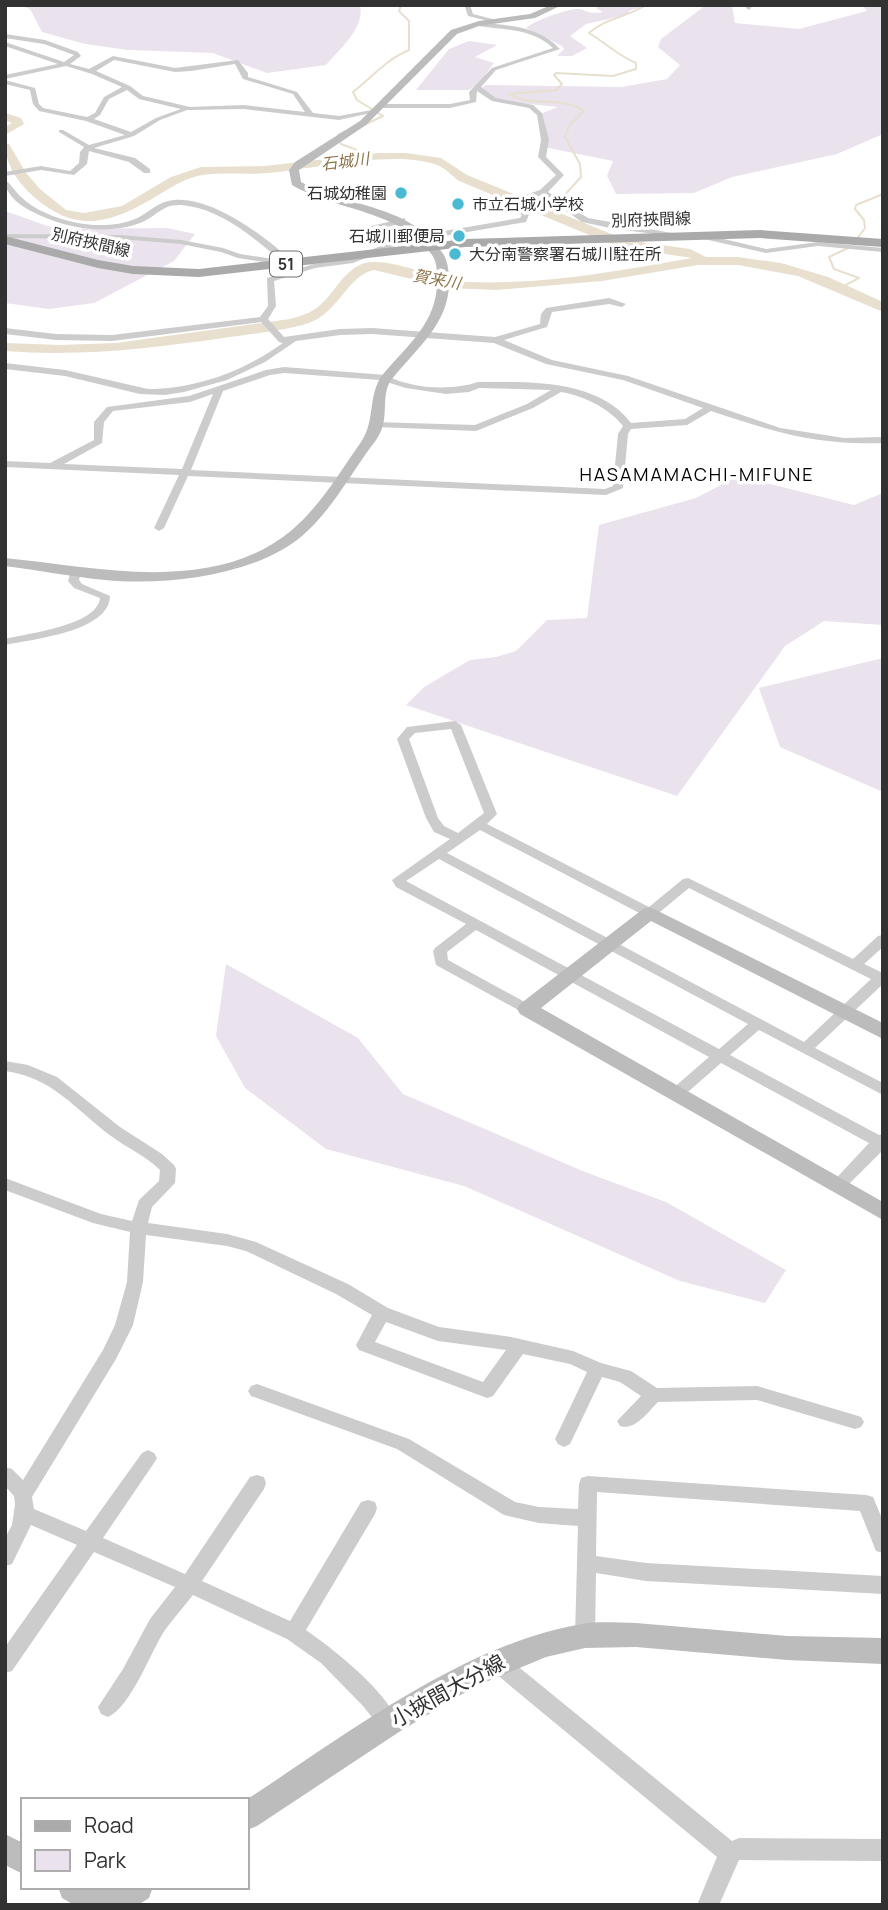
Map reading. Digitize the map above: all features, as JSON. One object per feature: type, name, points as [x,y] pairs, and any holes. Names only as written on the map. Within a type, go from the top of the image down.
[{"type":"main road","name":"別府挾間線","points":[[5,238],[98,264],[133,270],[199,273],[290,264],[426,242],[797,235],[883,243]]},
{"type":"main road","points":[[5,1849],[21,1858]]},
{"type":"street","points":[[462,5],[468,6],[470,15],[483,19],[539,16]]},
{"type":"street","points":[[5,562],[120,577],[166,576],[200,571],[248,558],[296,535],[320,509],[370,439],[377,424],[380,390],[385,379],[414,352],[444,296],[441,260],[402,220],[375,209],[307,191],[296,183],[293,175],[299,164],[380,109],[454,32],[539,16],[558,5]]},
{"type":"street","points":[[88,147],[132,135],[166,115],[190,109],[235,107],[344,118],[380,109],[456,106],[474,101],[472,92],[494,69],[557,49],[549,41],[517,27],[480,25]]},
{"type":"street","points":[[5,36],[45,42],[78,54],[64,65],[5,77]]},
{"type":"street","points":[[5,44],[87,72],[126,88],[141,98],[190,109]]},
{"type":"street","points":[[87,72],[99,68],[113,58],[182,70],[205,68],[226,60],[235,61],[240,63],[240,69],[245,73],[244,78],[295,93],[311,115]]},
{"type":"street","points":[[5,82],[33,89],[36,104],[41,110],[88,119],[132,135]]},
{"type":"street","points":[[88,119],[98,114],[106,98],[126,88]]},
{"type":"street","points":[[402,220],[370,229],[365,233],[400,242],[426,242],[523,220],[527,214],[500,207],[543,192],[560,175],[542,157],[545,140],[540,114],[531,106],[494,100],[478,88]]},
{"type":"street","points":[[61,131],[88,147],[132,160],[146,172]]},
{"type":"street","points":[[5,174],[41,168],[60,173],[74,172],[83,164],[88,147]]},
{"type":"street","points":[[5,182],[19,200],[53,220],[69,223],[121,225],[143,219],[164,204],[174,202],[212,210],[237,223],[290,264]]},
{"type":"street","points":[[543,192],[585,220],[680,236]]},
{"type":"street","points":[[696,235],[766,251],[818,244],[883,250]]},
{"type":"street","points":[[5,238],[120,237],[181,242],[223,250],[238,256],[290,264]]},
{"type":"street","points":[[265,321],[274,304],[270,280],[376,252],[400,242]]},
{"type":"street","points":[[265,321],[282,340],[340,332],[392,332],[423,337],[496,340],[544,325],[545,314],[549,310],[610,301],[622,304]]},
{"type":"street","points":[[5,331],[56,337],[112,338],[265,321]]},
{"type":"street","points":[[5,366],[82,376],[132,390],[160,393],[226,376],[272,354],[292,340]]},
{"type":"street","points":[[496,340],[549,362],[625,378],[777,430],[844,441],[883,440]]},
{"type":"street","points":[[50,467],[99,440],[99,422],[110,409],[177,401],[269,372],[284,370],[385,379],[418,387],[465,391],[478,385],[572,391],[612,411],[624,419],[628,426]]},
{"type":"street","points":[[572,391],[593,372]]},
{"type":"street","points":[[159,528],[182,474],[210,420],[219,389]]},
{"type":"street","points":[[377,424],[476,428],[530,406],[559,389]]},
{"type":"street","points":[[628,426],[687,422],[712,406]]},
{"type":"street","points":[[5,464],[598,493],[615,491],[620,482],[623,434],[628,426]]},
{"type":"street","points":[[5,642],[80,624],[95,617],[103,608],[105,596],[78,586],[73,580],[76,571]]},
{"type":"street","points":[[458,838],[439,829],[432,818],[403,739],[411,730],[455,725],[491,814],[479,825],[399,880],[401,884],[882,1142],[837,1186]]},
{"type":"street","points":[[479,825],[883,1032]]},
{"type":"street","points":[[438,853],[883,1090]]},
{"type":"street","points":[[527,1009],[688,883],[882,978],[806,1048]]},
{"type":"street","points":[[475,924],[440,951],[441,962],[883,1212]]},
{"type":"street","points":[[855,965],[883,939]]},
{"type":"street","points":[[676,1094],[758,1023]]},
{"type":"street","points":[[5,1066],[22,1067],[45,1075],[69,1091],[113,1130],[159,1158],[168,1169],[167,1183],[145,1204],[138,1228],[135,1282],[124,1325],[110,1354],[24,1494],[26,1514],[5,1558]]},
{"type":"street","points":[[5,1184],[99,1219],[250,1246],[342,1289],[382,1313],[438,1334],[519,1346],[573,1358],[597,1370],[625,1376],[654,1395],[757,1393],[855,1422]]},
{"type":"street","points":[[382,1313],[365,1345],[487,1391],[519,1346]]},
{"type":"street","points":[[564,1439],[597,1370]]},
{"type":"street","points":[[257,1391],[403,1444],[511,1509],[538,1515],[587,1518]]},
{"type":"street","points":[[626,1420],[654,1395]]},
{"type":"street","points":[[5,1664],[148,1458]]},
{"type":"street","points":[[5,1475],[24,1494]]},
{"type":"street","points":[[108,1707],[130,1676],[157,1625],[188,1586],[257,1483]]},
{"type":"street","points":[[585,1636],[588,1484],[866,1503],[883,1545]]},
{"type":"street","points":[[294,1633],[368,1508]]},
{"type":"street","points":[[26,1514],[235,1604],[294,1633],[328,1657],[370,1699],[389,1723]]},
{"type":"street","points":[[587,1563],[646,1572],[883,1585]]},
{"type":"street","name":"小挾間大分線","points":[[248,1815],[389,1723],[464,1678],[497,1662],[544,1645],[585,1636],[636,1635],[788,1648],[883,1651]]},
{"type":"street","points":[[497,1662],[729,1853]]},
{"type":"street","points":[[708,1905],[729,1853],[739,1849],[883,1850]]},
{"type":"street","points":[[76,1889],[104,1905]]},
{"type":"street","points":[[112,1905],[135,1889]]},
{"type":"green space","points":[[19,5],[360,5],[361,14],[350,38],[326,65],[267,73],[213,53],[128,50],[85,44],[42,32],[30,9]]},
{"type":"green space","points":[[600,5],[649,5],[628,11],[630,13],[626,15],[586,24],[570,36],[587,48],[572,56],[557,56],[564,49],[562,46],[526,28],[542,19],[572,10],[603,12],[596,8]]},
{"type":"green space","points":[[706,5],[732,5],[735,23],[799,29],[867,11],[862,5],[883,5],[883,134],[837,154],[732,177],[694,193],[616,194],[607,176],[613,161],[544,147],[540,114],[558,107],[499,101],[482,88],[485,85],[621,87],[667,79],[680,65],[658,47],[661,39]]},
{"type":"green space","points":[[469,41],[497,45],[475,57],[494,63],[479,83],[469,90],[416,90],[449,49]]},
{"type":"green space","points":[[5,211],[56,229],[167,228],[195,234],[174,261],[94,303],[49,309],[5,303]]},
{"type":"green space","points":[[738,476],[854,505],[883,493],[883,625],[824,621],[785,646],[677,796],[406,705],[424,687],[470,660],[516,651],[547,620],[587,618],[599,525],[696,498]]},
{"type":"green space","points":[[883,658],[883,792],[780,747],[759,688]]},
{"type":"green space","points":[[226,964],[358,1038],[403,1094],[585,1172],[666,1202],[786,1270],[765,1303],[680,1281],[464,1186],[326,1149],[245,1088],[216,1036]]},
{"type":"waterway","points":[[362,126],[383,116],[357,100],[353,92],[387,63],[409,50],[409,21],[399,11],[401,5]]},
{"type":"waterway","points":[[543,212],[561,199],[581,177],[580,164],[565,137],[569,126],[584,111],[575,106],[527,100],[509,94],[556,90],[562,84],[554,75],[556,73],[613,76],[636,69],[636,63],[589,33],[602,24],[646,5]]},
{"type":"waterway","name":"石城川","points":[[5,116],[17,120],[18,124],[5,132]]},
{"type":"waterway","points":[[345,131],[338,135],[341,144],[375,157]]},
{"type":"waterway","name":"石城川","points":[[5,146],[21,174],[36,192],[62,213],[84,217],[106,215],[126,209],[175,180],[201,171],[265,170],[378,157],[406,157],[441,162],[463,178],[623,244],[690,253],[700,257]]},
{"type":"waterway","points":[[856,240],[865,228],[864,220],[855,209],[856,205],[883,194]]},
{"type":"waterway","points":[[840,288],[859,278],[834,269],[829,257],[848,248]]},
{"type":"waterway","name":"賀来川","points":[[5,347],[60,350],[116,347],[293,323],[322,311],[354,275],[374,266],[388,267],[449,284],[496,286],[602,277],[698,261],[738,261],[803,273],[883,308]]},
{"type":"place","name":"石城幼稚園","points":[[401,193]]},
{"type":"place","name":"市立石城小学校","points":[[458,204]]},
{"type":"place","name":"石城川郵便局","points":[[459,236]]},
{"type":"place","name":"大分南警察署石城川駐在所","points":[[455,254]]},
{"type":"district","name":"HASAMAMACHI-MIFUNE","points":[[697,475]]}]
